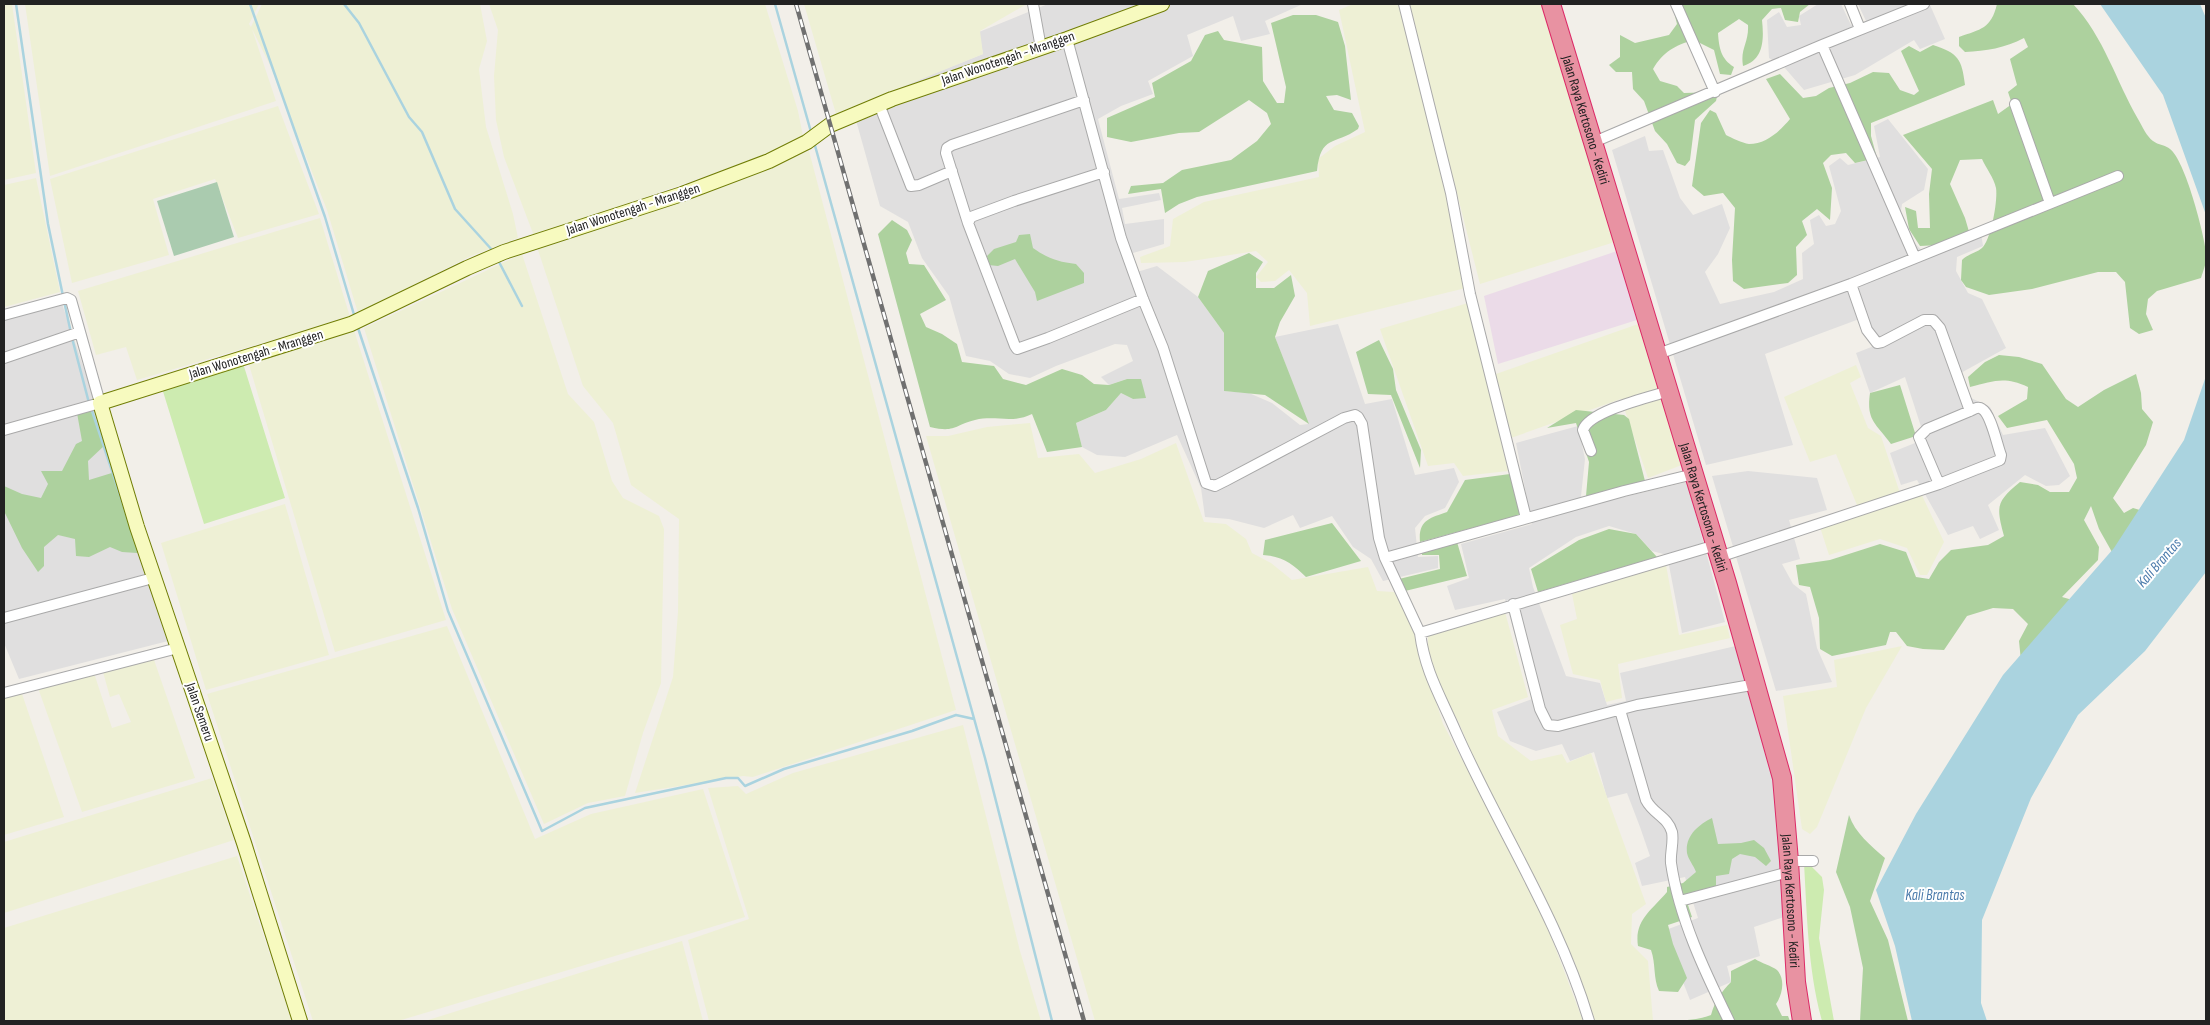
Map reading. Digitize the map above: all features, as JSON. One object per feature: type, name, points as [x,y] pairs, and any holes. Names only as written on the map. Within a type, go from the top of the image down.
[{"type":"highway","name":"Jalan Raya Kertosono - Kediri","points":[[1551,4],[1757,684],[1782,778],[1796,982],[1802,1021]]},
{"type":"street","points":[[1033,4],[1041,48]]},
{"type":"street","name":"Jalan Wonotengah - Mranggen","points":[[98,403],[356,322],[495,256],[682,194],[769,161],[812,138],[830,125],[879,104],[1162,4]]},
{"type":"street","points":[[1404,4],[1452,193],[1470,294],[1526,518]]},
{"type":"street","points":[[1676,4],[1715,92]]},
{"type":"street","points":[[1850,4],[1860,29]]},
{"type":"street","points":[[1594,142],[1860,29],[1924,4]]},
{"type":"street","points":[[1067,39],[1121,238],[1163,348],[1206,483],[1215,486],[1336,422],[1355,415],[1358,417],[1362,424],[1376,519],[1386,558],[1420,633],[1424,658],[1430,677],[1478,781],[1513,845],[1560,940],[1590,1021]]},
{"type":"street","points":[[1822,45],[1915,258]]},
{"type":"street","points":[[1084,100],[952,145],[947,148],[946,153],[968,223],[1014,346],[1017,348],[1048,338],[1143,299]]},
{"type":"street","points":[[879,104],[911,186],[919,185],[952,171]]},
{"type":"street","points":[[2015,104],[2050,203]]},
{"type":"street","points":[[968,223],[971,217],[1104,172]]},
{"type":"street","points":[[1658,354],[1850,284],[2118,176]]},
{"type":"street","points":[[1850,284],[1867,330],[1876,342],[1882,342],[1924,320],[1933,320],[1936,323],[1949,350],[1970,410]]},
{"type":"street","points":[[4,315],[63,299],[73,304],[78,333],[98,403],[4,430]]},
{"type":"street","points":[[4,358],[78,333]]},
{"type":"street","points":[[1591,451],[1583,430],[1588,421],[1608,411],[1669,391]]},
{"type":"street","name":"Jalan Semeru","points":[[98,403],[150,579],[241,834],[300,1021]]},
{"type":"street","points":[[1420,633],[1513,604],[1717,551],[1939,484],[2000,460],[2001,455],[1988,415],[1983,409],[1970,410],[1927,428],[1919,437],[1939,484]]},
{"type":"street","points":[[1386,558],[1624,491],[1694,474]]},
{"type":"street","points":[[4,618],[150,579]]},
{"type":"street","points":[[1513,604],[1540,709],[1548,725],[1558,726],[1620,710],[1757,684]]},
{"type":"street","points":[[4,693],[174,649]]},
{"type":"street","points":[[1620,710],[1646,800],[1650,807],[1667,822],[1672,832],[1671,863],[1689,932],[1729,1021]]},
{"type":"street","points":[[1680,901],[1789,866],[1813,861]]},
{"type":"shaded area","points":[[1048,4],[1303,4],[1265,21],[1270,34],[1241,41],[1233,16],[1187,35],[1193,56],[1148,81],[1153,94],[1121,106],[1098,119],[1119,199],[1159,193],[1161,200],[1122,208],[1125,224],[1164,219],[1164,244],[1133,253],[1137,272],[1157,266],[1198,297],[1224,333],[1224,391],[1249,393],[1272,403],[1300,425],[1308,424],[1275,337],[1338,324],[1365,404],[1392,399],[1415,475],[1454,468],[1459,482],[1445,508],[1425,516],[1415,528],[1418,557],[1438,556],[1438,568],[1383,581],[1371,559],[1353,547],[1332,516],[1300,528],[1293,515],[1264,528],[1229,519],[1205,517],[1201,488],[1177,435],[1125,457],[1097,455],[1082,447],[1076,423],[1106,410],[1121,393],[1133,399],[1127,379],[1109,385],[1101,377],[1133,361],[1127,345],[1115,344],[1030,378],[1009,374],[990,361],[966,356],[949,296],[922,258],[908,222],[880,206],[852,106],[983,54],[979,32]]},
{"type":"shaded area","points":[[1818,4],[1841,4],[1851,25],[1866,21],[1858,4],[1931,4],[1945,39],[1920,49],[1914,40],[1855,75],[1804,90],[1784,67],[1769,58],[1767,20],[1779,12],[1787,27],[1801,25],[1799,16]]},
{"type":"shaded area","points":[[1888,119],[1928,169],[1924,190],[1902,204],[1900,218],[1913,241],[1924,253],[1981,233],[1983,246],[1957,257],[1956,271],[1968,293],[1982,299],[2006,348],[1959,374],[1969,397],[1990,407],[2003,435],[2045,428],[2070,476],[2059,485],[2046,486],[2025,475],[1988,505],[1999,530],[1980,539],[1973,526],[1948,535],[1917,480],[1901,485],[1890,453],[1925,439],[1905,377],[1870,393],[1856,353],[1874,346],[1862,318],[1765,354],[1793,445],[1706,465],[1612,150],[1645,136],[1649,151],[1663,150],[1680,198],[1693,215],[1722,204],[1730,228],[1718,254],[1705,272],[1720,304],[1774,292],[1803,279],[1802,253],[1814,244],[1810,220],[1819,215],[1826,226],[1835,224],[1841,211],[1829,166],[1840,158],[1848,165],[1880,157],[1874,126]]},
{"type":"shaded area","points":[[1620,250],[1640,319],[1498,364],[1484,296]]},
{"type":"shaded area","points":[[59,295],[176,639],[19,679],[4,643],[4,312]]},
{"type":"shaded area","points":[[1578,426],[1585,459],[1581,496],[1586,506],[1687,482],[1725,622],[1682,633],[1667,555],[1652,551],[1636,534],[1609,526],[1576,537],[1529,568],[1533,587],[1566,676],[1600,683],[1607,705],[1626,701],[1620,673],[1740,645],[1771,752],[1778,818],[1784,917],[1754,927],[1760,956],[1727,966],[1731,982],[1690,1000],[1663,931],[1698,918],[1685,877],[1642,886],[1635,863],[1650,856],[1640,827],[1627,793],[1607,798],[1594,752],[1570,761],[1562,744],[1536,751],[1510,741],[1497,712],[1532,699],[1505,599],[1455,610],[1447,586],[1469,578],[1461,544],[1532,524],[1516,443]]},
{"type":"shaded area","points":[[1748,471],[1817,478],[1827,510],[1789,520],[1800,559],[1782,564],[1793,584],[1806,594],[1817,648],[1832,682],[1776,691],[1712,476]]},
{"type":"green space","points":[[4,4],[12,4],[36,173],[4,180]]},
{"type":"green space","points":[[25,4],[242,4],[244,6],[243,4],[259,4],[249,24],[251,27],[262,4],[480,4],[487,41],[479,69],[486,127],[513,214],[518,238],[471,256],[358,313],[327,210],[270,65],[252,29],[276,101],[50,176]]},
{"type":"green space","points":[[489,4],[765,4],[798,111],[803,136],[755,159],[534,236],[504,157],[496,120],[494,76],[498,30]]},
{"type":"green space","points":[[804,4],[1025,5],[980,31],[983,54],[836,114]]},
{"type":"green space","points":[[1353,4],[1399,4],[1470,287],[1310,326],[1307,293],[1289,270],[1275,281],[1261,282],[1256,277],[1268,262],[1256,251],[1185,262],[1141,263],[1140,257],[1170,246],[1173,219],[1204,202],[1319,177],[1318,159],[1335,146],[1365,132],[1339,10]]},
{"type":"green space","points":[[1409,4],[1548,4],[1618,241],[1480,284]]},
{"type":"green space","points":[[1683,4],[1810,4],[1800,12],[1798,22],[1785,20],[1781,8],[1772,9],[1762,20],[1763,34],[1759,54],[1750,63],[1743,66],[1742,60],[1748,25],[1739,19],[1718,33],[1722,53],[1726,60],[1734,67],[1731,75],[1720,74],[1714,50],[1694,40],[1670,50],[1657,63],[1653,69],[1660,81],[1677,86],[1684,93],[1718,92],[1716,101],[1695,120],[1690,160],[1685,166],[1677,163],[1667,144],[1655,131],[1644,101],[1633,89],[1632,72],[1616,72],[1609,65],[1620,57],[1620,35],[1635,43],[1669,35],[1677,24],[1674,12]]},
{"type":"green space","points":[[1997,4],[2073,4],[2084,17],[2101,45],[2130,105],[2147,134],[2155,142],[2170,149],[2182,167],[2202,229],[2206,262],[2201,278],[2157,291],[2148,299],[2146,314],[2153,330],[2139,334],[2130,328],[2125,282],[2116,272],[2098,272],[2032,289],[1989,295],[1966,287],[1961,280],[1962,260],[1980,250],[1985,244],[1991,229],[1995,210],[1995,184],[1982,159],[1960,160],[1950,184],[1965,218],[1970,235],[1939,245],[1920,246],[1909,229],[1905,207],[1916,211],[1918,228],[1930,228],[1929,194],[1932,169],[1903,135],[1993,100],[1998,114],[2012,104],[2008,92],[2017,85],[2010,59],[2028,47],[2024,38],[2003,47],[1980,51],[1965,52],[1959,46],[1959,37],[1979,30],[1992,19]]},
{"type":"green space","points":[[1293,15],[1316,15],[1338,22],[1345,46],[1351,100],[1337,95],[1326,96],[1334,110],[1352,113],[1359,126],[1358,129],[1325,146],[1319,159],[1317,171],[1197,197],[1179,204],[1165,213],[1161,189],[1128,194],[1131,186],[1163,183],[1182,170],[1231,160],[1257,141],[1271,124],[1267,113],[1249,100],[1199,132],[1179,133],[1131,142],[1107,137],[1107,118],[1155,97],[1152,83],[1191,61],[1205,35],[1218,31],[1224,40],[1262,47],[1263,81],[1277,103],[1284,103],[1286,87],[1271,23]]},
{"type":"green space","points":[[1933,45],[1948,51],[1957,58],[1962,69],[1965,85],[1871,123],[1871,136],[1877,158],[1855,163],[1846,153],[1831,155],[1823,163],[1832,188],[1830,220],[1817,209],[1802,221],[1807,235],[1796,247],[1797,275],[1788,283],[1744,289],[1733,281],[1732,260],[1735,208],[1723,193],[1704,196],[1692,186],[1701,123],[1710,110],[1716,113],[1726,135],[1749,144],[1761,142],[1777,132],[1790,119],[1766,79],[1780,74],[1803,98],[1816,96],[1829,88],[1850,83],[1873,72],[1889,73],[1900,90],[1914,95],[1919,91],[1901,51],[1909,46],[1920,52]]},
{"type":"green space","points":[[278,106],[319,214],[238,238],[215,179],[153,199],[169,255],[72,283],[50,179]]},
{"type":"green space","points":[[809,151],[956,710],[753,777],[743,776],[635,793],[673,677],[678,612],[679,519],[631,485],[613,423],[583,386],[537,247]]},
{"type":"green space","points":[[36,178],[60,292],[4,307],[4,185]]},
{"type":"green space","points":[[217,182],[234,237],[174,256],[157,201]]},
{"type":"green space","points":[[320,218],[350,317],[137,380],[126,347],[96,355],[78,291]]},
{"type":"green space","points":[[892,220],[907,230],[912,240],[906,253],[909,264],[924,265],[946,300],[920,314],[926,327],[942,334],[957,344],[962,362],[994,366],[1003,379],[1026,385],[1062,369],[1082,375],[1094,384],[1109,385],[1127,379],[1141,379],[1146,398],[1133,399],[1121,393],[1106,410],[1076,423],[1082,447],[1047,452],[1032,414],[1011,419],[990,418],[975,420],[950,429],[930,427],[878,234]]},
{"type":"green space","points":[[1030,234],[1033,248],[1053,259],[1076,264],[1084,273],[1084,283],[1037,301],[1035,292],[1015,259],[998,266],[988,265],[987,256],[994,249],[1016,242],[1019,235]]},
{"type":"green space","points":[[1249,253],[1263,262],[1256,273],[1256,288],[1274,288],[1291,275],[1295,296],[1280,322],[1275,337],[1309,424],[1265,395],[1224,391],[1224,333],[1198,297],[1208,271]]},
{"type":"green space","points":[[522,254],[568,394],[594,422],[612,481],[623,498],[659,516],[664,529],[661,683],[643,733],[625,796],[588,803],[544,824],[452,609],[364,328]]},
{"type":"green space","points":[[1468,303],[1508,471],[1463,476],[1454,463],[1428,466],[1380,329]]},
{"type":"green space","points":[[1644,322],[1687,463],[1648,478],[1621,399],[1508,439],[1493,375]]},
{"type":"green space","points":[[353,327],[446,620],[335,652],[247,358]]},
{"type":"green space","points":[[1379,340],[1393,369],[1396,390],[1421,450],[1420,468],[1391,395],[1368,394],[1356,352]]},
{"type":"green space","points":[[1999,355],[2019,357],[2042,364],[2066,399],[2078,407],[2104,390],[2136,374],[2141,393],[2142,409],[2153,422],[2146,445],[2113,498],[2124,513],[2133,508],[2150,513],[2117,561],[2099,529],[2091,506],[2084,520],[2099,547],[2098,560],[2062,597],[2083,603],[2021,661],[2019,641],[2028,624],[2013,609],[1993,608],[1967,616],[1944,650],[1907,646],[1896,632],[1890,632],[1886,645],[1832,656],[1820,649],[1819,618],[1810,587],[1799,585],[1796,565],[1830,560],[1880,544],[1906,552],[1916,577],[1929,579],[1939,562],[1951,550],[1988,545],[2004,536],[1999,511],[2000,505],[2006,495],[2020,482],[2038,485],[2050,492],[2069,492],[2077,478],[2074,464],[2047,420],[2007,428],[1998,416],[2027,399],[2028,387],[2012,382],[1993,381],[1970,387],[1968,377],[1985,362]]},
{"type":"green space","points":[[242,360],[285,498],[204,524],[161,385]]},
{"type":"green space","points":[[1856,365],[1861,377],[1850,383],[1868,428],[1881,436],[1900,493],[1919,489],[1944,542],[1927,575],[1920,575],[1907,548],[1880,539],[1829,555],[1820,527],[1859,510],[1836,454],[1810,462],[1784,397]]},
{"type":"green space","points":[[1900,385],[1916,436],[1891,444],[1873,421],[1869,410],[1870,393]]},
{"type":"green space","points":[[91,408],[105,445],[88,461],[89,480],[115,472],[139,543],[137,553],[122,552],[110,547],[89,557],[76,556],[75,539],[58,535],[44,547],[44,566],[38,572],[22,548],[4,511],[4,486],[22,494],[41,498],[48,484],[41,471],[62,471],[76,444],[82,441],[77,413]]},
{"type":"green space","points":[[1576,410],[1624,415],[1629,419],[1645,481],[1586,496],[1589,462],[1576,423],[1547,428]]},
{"type":"green space","points":[[1030,423],[1038,458],[1079,454],[1095,473],[1141,459],[1176,443],[1204,522],[1226,524],[1246,539],[1252,553],[1271,563],[1292,580],[1368,567],[1377,591],[1394,592],[1413,628],[1443,724],[1505,839],[1549,931],[1583,1021],[1095,1021],[926,436],[948,436],[987,427]]},
{"type":"green space","points":[[1510,474],[1520,515],[1420,542],[1423,524],[1430,518],[1447,512],[1465,480]]},
{"type":"green space","points":[[285,504],[329,655],[206,690],[161,543]]},
{"type":"green space","points":[[1332,523],[1361,561],[1306,577],[1287,562],[1276,557],[1263,555],[1265,540]]},
{"type":"green space","points":[[1609,529],[1636,534],[1657,557],[1538,592],[1531,569],[1579,540]]},
{"type":"green space","points":[[1457,542],[1467,576],[1405,591],[1399,579],[1440,569],[1439,555],[1422,555],[1422,552]]},
{"type":"green space","points":[[1666,565],[1679,635],[1727,625],[1730,638],[1618,664],[1622,698],[1606,702],[1600,680],[1573,674],[1560,625],[1577,619],[1572,594]]},
{"type":"green space","points":[[1505,612],[1528,697],[1492,710],[1498,736],[1531,761],[1562,754],[1567,763],[1591,753],[1646,904],[1632,914],[1631,944],[1648,961],[1653,1021],[1593,1021],[1575,963],[1539,885],[1485,786],[1459,723],[1432,671],[1428,652],[1428,635]]},
{"type":"green space","points":[[447,626],[535,839],[591,814],[703,789],[745,917],[398,1021],[313,1021],[207,694]]},
{"type":"green space","points":[[1902,646],[1866,708],[1817,827],[1810,834],[1802,829],[1783,696],[1837,687],[1834,660]]},
{"type":"green space","points":[[153,657],[195,778],[82,812],[37,685],[94,673],[112,728],[131,722],[119,694],[110,697],[103,672]]},
{"type":"green space","points":[[21,691],[64,817],[4,835],[4,696]]},
{"type":"green space","points":[[963,725],[1020,951],[1041,1021],[709,1021],[688,940],[749,919],[708,788],[738,786],[746,794],[793,773]]},
{"type":"green space","points":[[212,778],[234,840],[4,913],[4,842]]},
{"type":"green space","points":[[1849,815],[1859,833],[1885,858],[1870,901],[1888,940],[1908,1021],[1860,1021],[1863,968],[1850,907],[1836,872]]},
{"type":"green space","points":[[1712,818],[1718,844],[1741,843],[1754,840],[1764,848],[1771,861],[1766,866],[1755,857],[1740,854],[1732,859],[1729,874],[1716,876],[1716,886],[1688,905],[1692,917],[1668,925],[1673,944],[1687,978],[1678,992],[1659,991],[1651,950],[1638,946],[1637,937],[1641,922],[1667,892],[1667,887],[1683,883],[1696,872],[1687,853],[1688,841],[1697,828]]},
{"type":"green space","points":[[237,856],[292,1021],[4,1021],[4,928]]},
{"type":"green space","points":[[1804,863],[1812,867],[1822,877],[1824,890],[1819,938],[1834,1021],[1822,1021],[1817,1002],[1809,943]]},
{"type":"green space","points":[[682,941],[703,1021],[425,1021]]},
{"type":"green space","points":[[1755,959],[1777,970],[1780,974],[1782,987],[1776,1004],[1782,1016],[1788,1016],[1790,1021],[1678,1021],[1692,1020],[1711,1015],[1714,1005],[1731,982],[1731,971]]},
{"type":"water","points":[[2100,4],[2200,4],[2206,18],[2206,215],[2163,95]]},
{"type":"water","name":"Kali Brantas","points":[[2206,376],[2206,572],[2145,651],[2078,715],[2031,798],[1982,920],[1981,1003],[1987,1021],[1912,1021],[1895,946],[1876,890],[1916,814],[2003,675],[2114,548],[2184,440]]},
{"type":"waterway","points":[[16,4],[48,224],[63,296]]},
{"type":"waterway","points":[[250,4],[325,217],[355,318]]},
{"type":"waterway","points":[[344,4],[359,23],[409,117],[422,132],[455,209],[493,251]]},
{"type":"waterway","points":[[775,4],[811,132]]},
{"type":"waterway","points":[[814,142],[985,758],[1052,1021]]},
{"type":"waterway","points":[[498,260],[522,306]]},
{"type":"waterway","points":[[64,301],[71,333]]},
{"type":"waterway","points":[[357,325],[418,508],[448,611],[542,831],[585,808],[726,778],[738,778],[745,786],[784,769],[912,731],[956,715],[974,719]]},
{"type":"waterway","points":[[72,338],[89,403]]},
{"type":"waterway","points":[[91,408],[128,519]]},
{"type":"railway","points":[[796,4],[1084,1021]]}]
